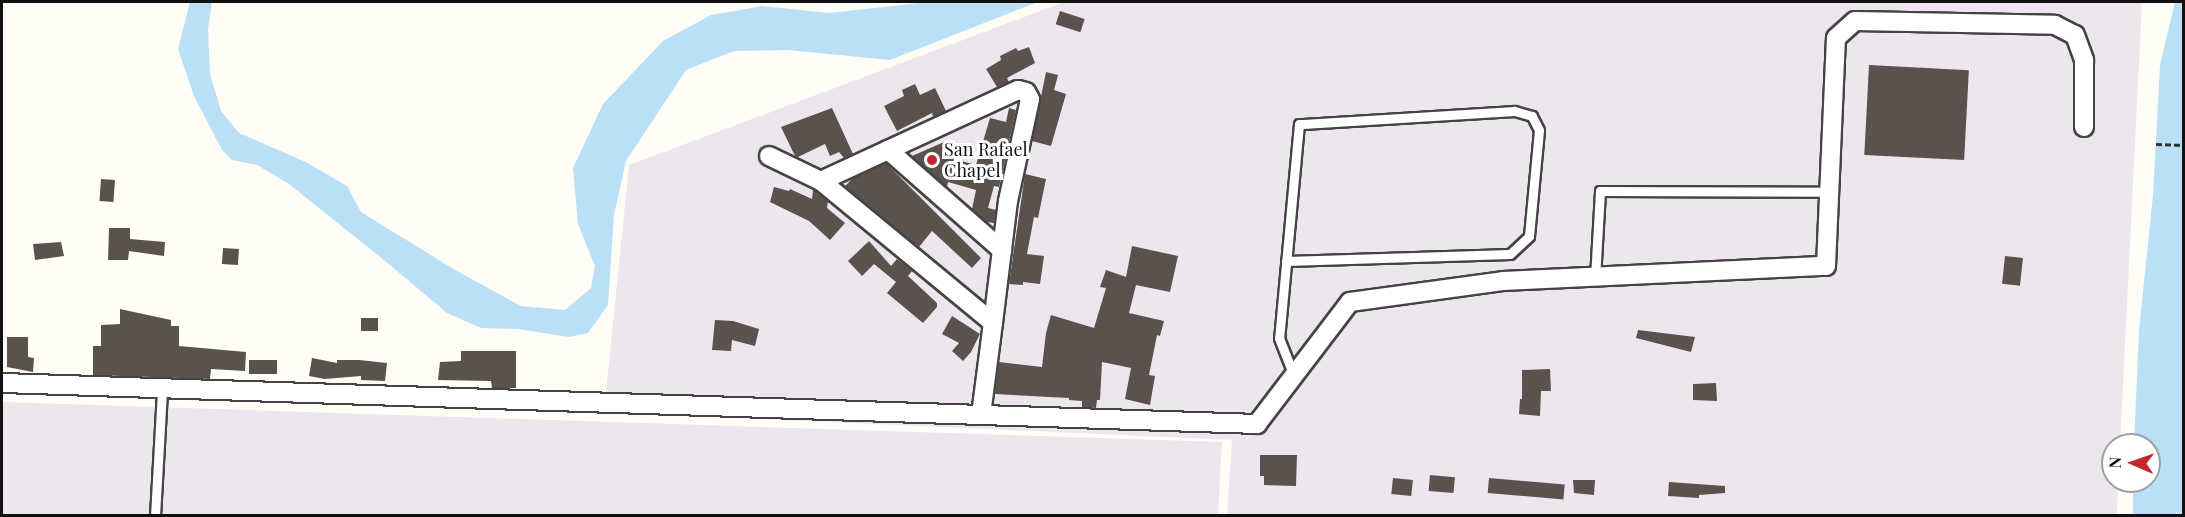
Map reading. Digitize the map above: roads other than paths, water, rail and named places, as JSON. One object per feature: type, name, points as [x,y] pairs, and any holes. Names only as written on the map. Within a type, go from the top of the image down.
[{"type":"street","points":[[2,383],[1257,424],[1350,302],[1503,281],[1827,266],[1836,38],[1855,21],[2055,25],[2075,35],[2084,60],[2084,127]]},
{"type":"street","points":[[821,181],[1018,90],[1026,92],[1030,99],[1008,201],[981,416]]},
{"type":"street","points":[[888,150],[1002,250]]},
{"type":"street","points":[[769,156],[821,181],[993,323]]},
{"type":"lane","points":[[1286,261],[1510,254],[1529,236],[1539,130],[1532,116],[1514,111],[1299,124],[1286,261],[1279,338],[1294,376]]},
{"type":"lane","points":[[1595,278],[1600,191],[1830,192]]},
{"type":"lane","points":[[155,516],[162,389]]},
{"type":"water","points":[[190,2],[212,2],[208,29],[210,74],[221,111],[239,133],[306,162],[347,186],[361,212],[455,270],[521,306],[565,310],[591,288],[595,266],[578,224],[573,168],[603,104],[663,41],[711,15],[762,6],[829,13],[929,2],[1038,2],[890,60],[788,50],[734,51],[686,70],[626,161],[614,215],[608,305],[588,333],[569,337],[518,329],[481,328],[447,313],[289,184],[257,165],[232,160],[222,150],[194,96],[178,49]]},
{"type":"water","points":[[2175,2],[2184,2],[2183,515],[2133,515],[2133,493],[2161,493],[2161,433],[2135,433],[2139,331],[2153,195],[2160,65]]},
{"type":"place","name":"San Rafael Chapel","points":[[932,160]]}]
